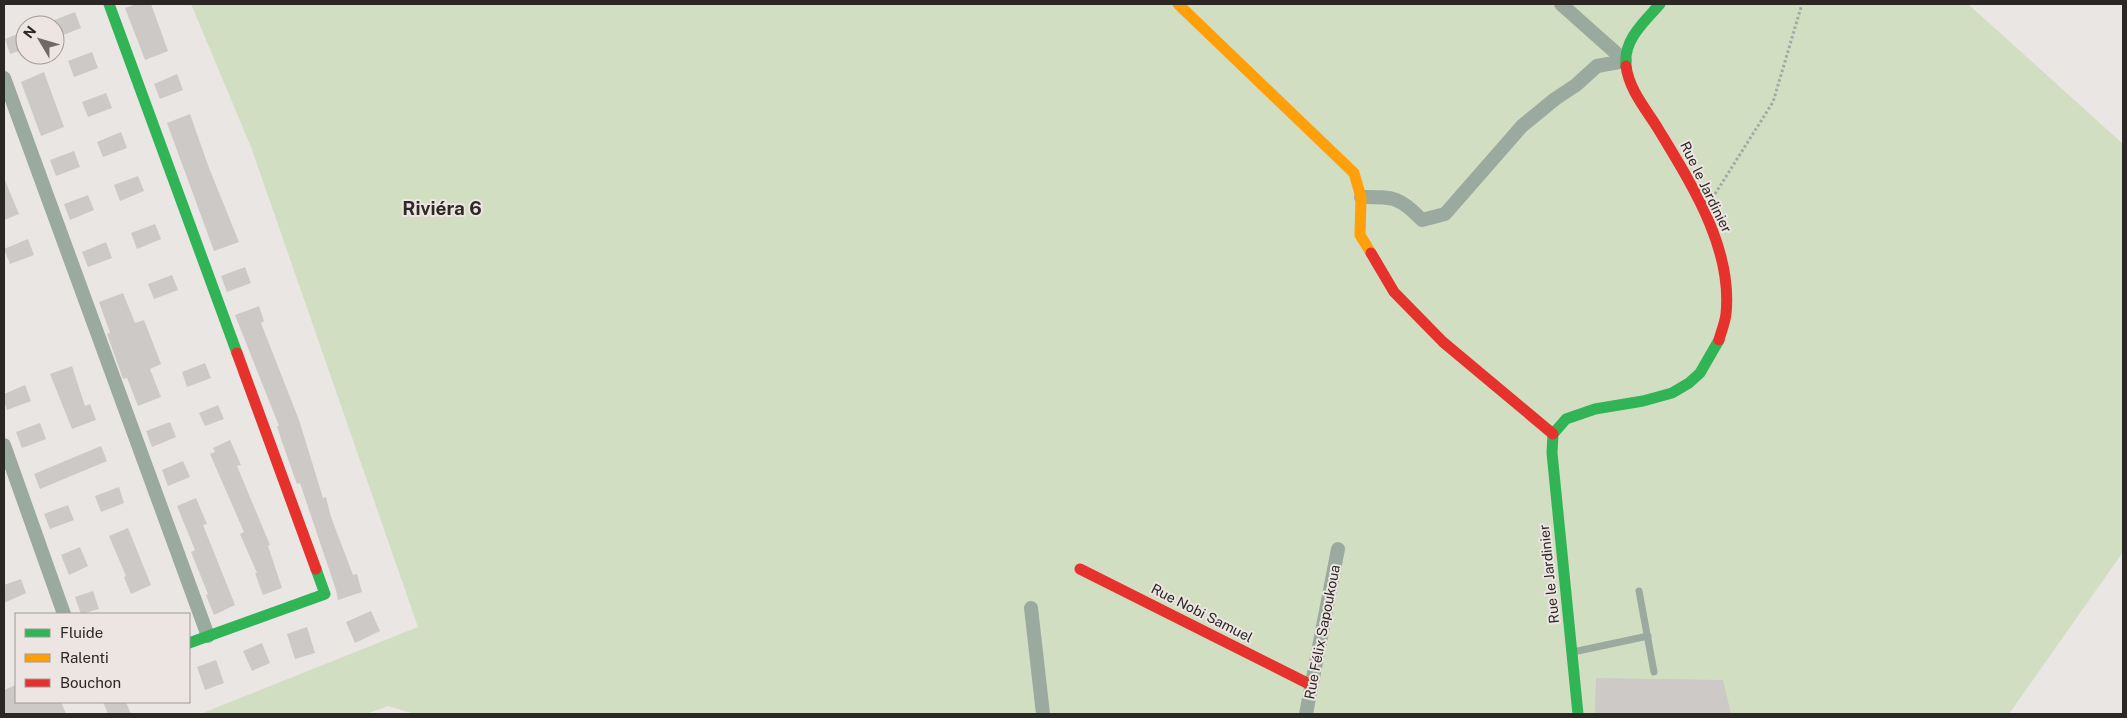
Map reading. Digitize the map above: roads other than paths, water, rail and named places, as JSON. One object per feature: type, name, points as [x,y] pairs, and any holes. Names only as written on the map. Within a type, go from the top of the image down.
[{"type":"street","points":[[109,4],[325,594],[190,643]]},
{"type":"street","points":[[1178,4],[1354,173],[1361,197],[1360,235],[1394,292],[1443,342],[1553,434]]},
{"type":"street","points":[[1560,4],[1625,61]]},
{"type":"street","points":[[1625,61],[1627,48],[1638,30],[1660,4]]},
{"type":"street","points":[[1361,197],[1392,197],[1408,205],[1422,220],[1446,214],[1522,126],[1598,66],[1625,61]]},
{"type":"street","name":"Rue le Jardinier","points":[[1578,714],[1552,453],[1553,434],[1567,418],[1580,413],[1661,396],[1684,387],[1702,369],[1718,342],[1726,311],[1725,280],[1718,246],[1704,212],[1671,149],[1631,84],[1625,61]]},
{"type":"street","points":[[4,78],[208,636]]},
{"type":"street","points":[[4,445],[64,613]]},
{"type":"street","name":"Rue Félix Sapoukoua","points":[[1306,714],[1338,549]]},
{"type":"street","name":"Rue Nobi Samuel","points":[[1080,569],[1312,685]]},
{"type":"street","points":[[1032,608],[1043,714]]},
{"type":"lane","points":[[1639,591],[1654,672]]},
{"type":"lane","points":[[1572,652],[1648,636]]},
{"type":"district","name":"Riviéra 6","points":[[442,208]]}]
